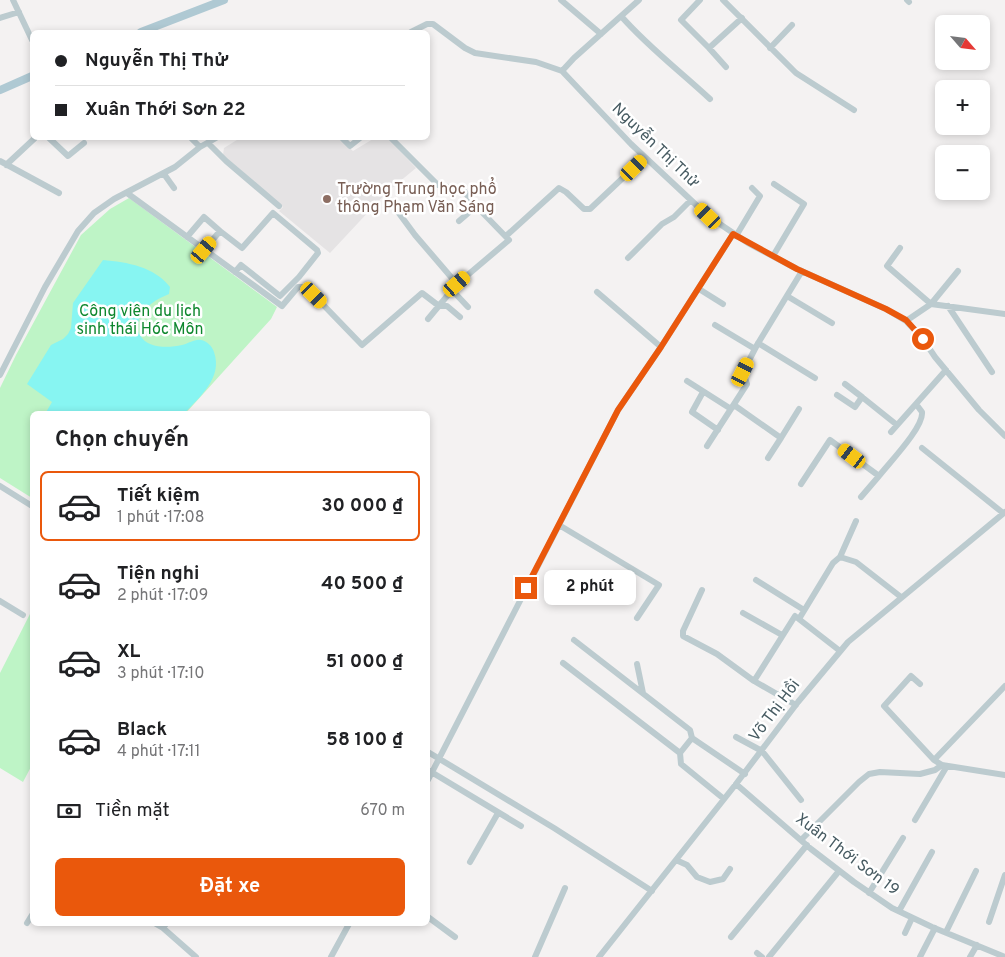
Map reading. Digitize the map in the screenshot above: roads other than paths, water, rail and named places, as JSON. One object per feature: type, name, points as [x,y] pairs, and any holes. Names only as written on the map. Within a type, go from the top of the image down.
[{"type":"main road","points":[[146,30],[224,0]]},
{"type":"main road","points":[[0,90],[30,77]]},
{"type":"street","points":[[13,0],[30,36]]},
{"type":"street","points":[[561,0],[601,34]]},
{"type":"street","points":[[562,71],[639,0]]},
{"type":"street","points":[[700,0],[681,20],[726,67]]},
{"type":"street","points":[[723,0],[796,73],[854,110]]},
{"type":"street","points":[[0,18],[18,12]]},
{"type":"street","points":[[621,16],[654,50],[710,99]]},
{"type":"street","points":[[709,48],[742,18]]},
{"type":"street","name":"Nguyễn Thị Thử","points":[[415,30],[427,24],[433,24],[465,48],[475,52],[536,62],[562,71],[645,157],[708,216],[735,235],[773,256],[906,320],[979,410],[1005,436]]},
{"type":"street","points":[[770,48],[792,25]]},
{"type":"street","points":[[32,140],[3,163],[59,194]]},
{"type":"street","points":[[51,140],[68,156],[84,143]]},
{"type":"street","points":[[193,140],[200,148]]},
{"type":"street","points":[[0,375],[45,288],[78,231],[94,213],[114,199],[164,174],[213,140]]},
{"type":"street","points":[[344,140],[350,146],[358,140]]},
{"type":"street","points":[[393,140],[438,185],[463,190],[509,240],[457,284],[428,319]]},
{"type":"street","points":[[208,143],[279,206]]},
{"type":"street","points":[[506,236],[559,188],[584,209],[590,209],[645,157]]},
{"type":"street","points":[[164,174],[174,188]]},
{"type":"street","points":[[773,256],[804,204],[774,184]]},
{"type":"street","points":[[521,826],[430,771],[439,758],[618,410],[760,196],[752,188]]},
{"type":"street","points":[[127,193],[282,306],[298,288],[306,287],[362,345],[422,293],[439,306],[447,306],[460,317]]},
{"type":"street","points":[[387,197],[415,235],[457,284]]},
{"type":"street","points":[[628,258],[662,224],[674,217],[691,200]]},
{"type":"street","points":[[459,221],[474,208],[478,208]]},
{"type":"street","points":[[187,237],[204,217],[242,248],[273,213],[317,250],[318,254],[280,296],[241,265],[235,272]]},
{"type":"street","points":[[204,250],[220,231]]},
{"type":"street","points":[[900,248],[887,266],[931,304],[1005,314]]},
{"type":"street","points":[[707,446],[747,384],[743,372],[756,346],[802,271]]},
{"type":"street","points":[[906,320],[931,304],[958,271]]},
{"type":"street","points":[[698,289],[722,304]]},
{"type":"street","points":[[452,290],[468,307]]},
{"type":"street","points":[[597,292],[661,347]]},
{"type":"street","points":[[787,296],[832,323]]},
{"type":"street","points":[[948,306],[992,372]]},
{"type":"street","points":[[715,324],[815,378]]},
{"type":"street","points":[[891,432],[946,370]]},
{"type":"street","points":[[687,381],[781,438]]},
{"type":"street","points":[[845,384],[897,425]]},
{"type":"street","points":[[703,392],[692,412],[718,430]]},
{"type":"street","points":[[838,395],[855,407],[862,397]]},
{"type":"street","points":[[861,497],[922,419],[922,412],[916,404]]},
{"type":"street","points":[[768,458],[799,409]]},
{"type":"street","points":[[801,484],[830,440],[878,476]]},
{"type":"street","points":[[922,448],[1004,513]]},
{"type":"street","points":[[0,486],[30,505]]},
{"type":"street","name":"Võ Thị Hồi","points":[[599,957],[745,774],[796,705],[848,642],[1004,513]]},
{"type":"street","points":[[799,619],[832,563],[840,557],[856,521]]},
{"type":"street","points":[[558,525],[659,585],[637,618]]},
{"type":"street","points":[[840,557],[856,562],[901,597]]},
{"type":"street","points":[[756,580],[804,610]]},
{"type":"street","points":[[702,590],[683,631],[683,636],[716,654],[754,681],[796,705]]},
{"type":"street","points":[[0,601],[23,615]]},
{"type":"street","points":[[743,613],[782,635]]},
{"type":"street","points":[[754,681],[795,616],[840,651]]},
{"type":"street","points":[[574,640],[690,730],[692,738],[745,774]]},
{"type":"street","points":[[563,663],[680,753]]},
{"type":"street","points":[[637,664],[643,693]]},
{"type":"street","points":[[920,684],[911,676],[884,706],[934,760],[945,766],[1005,775]]},
{"type":"street","points":[[934,760],[1005,686]]},
{"type":"street","points":[[736,737],[762,751],[801,800]]},
{"type":"street","points":[[692,738],[680,753],[681,764],[724,799]]},
{"type":"street","points":[[430,753],[652,891]]},
{"type":"street","points":[[915,820],[945,766]]},
{"type":"street","points":[[801,840],[869,774],[880,772],[920,774],[945,766]]},
{"type":"street","name":"Xuân Thới Sơn 19","points":[[736,784],[807,845],[869,893],[912,918],[1005,957]]},
{"type":"street","points":[[470,862],[498,812]]},
{"type":"street","points":[[869,893],[902,838]]},
{"type":"street","points":[[731,937],[807,845]]},
{"type":"street","points":[[899,911],[932,852]]},
{"type":"street","points":[[676,860],[687,865],[697,877],[710,882],[723,879],[730,869]]},
{"type":"street","points":[[769,957],[839,871]]},
{"type":"street","points":[[946,932],[976,871]]},
{"type":"street","points":[[988,922],[1005,875]]},
{"type":"street","points":[[535,957],[565,888]]},
{"type":"street","points":[[27,923],[30,918]]},
{"type":"street","points":[[430,918],[455,937]]},
{"type":"street","points":[[905,933],[912,918]]},
{"type":"street","points":[[165,926],[196,957]]},
{"type":"street","points":[[331,957],[348,926]]},
{"type":"street","points":[[920,957],[935,928]]},
{"type":"street","points":[[970,957],[977,945]]},
{"type":"water","points":[[103,260],[131,264],[149,270],[164,280],[170,287],[169,294],[152,303],[140,317],[137,329],[143,340],[153,345],[165,347],[177,346],[196,340],[207,343],[213,350],[216,361],[213,378],[203,393],[187,411],[47,411],[52,402],[27,384],[51,345],[68,334],[71,328],[73,303]]},
{"type":"place","name":"Trường Trung học phổ thông Phạm Văn Sáng","points":[[327,199]]},
{"type":"park label","name":"Công viên du lịch sinh thái Hóc Môn","points":[[140,321]]}]
